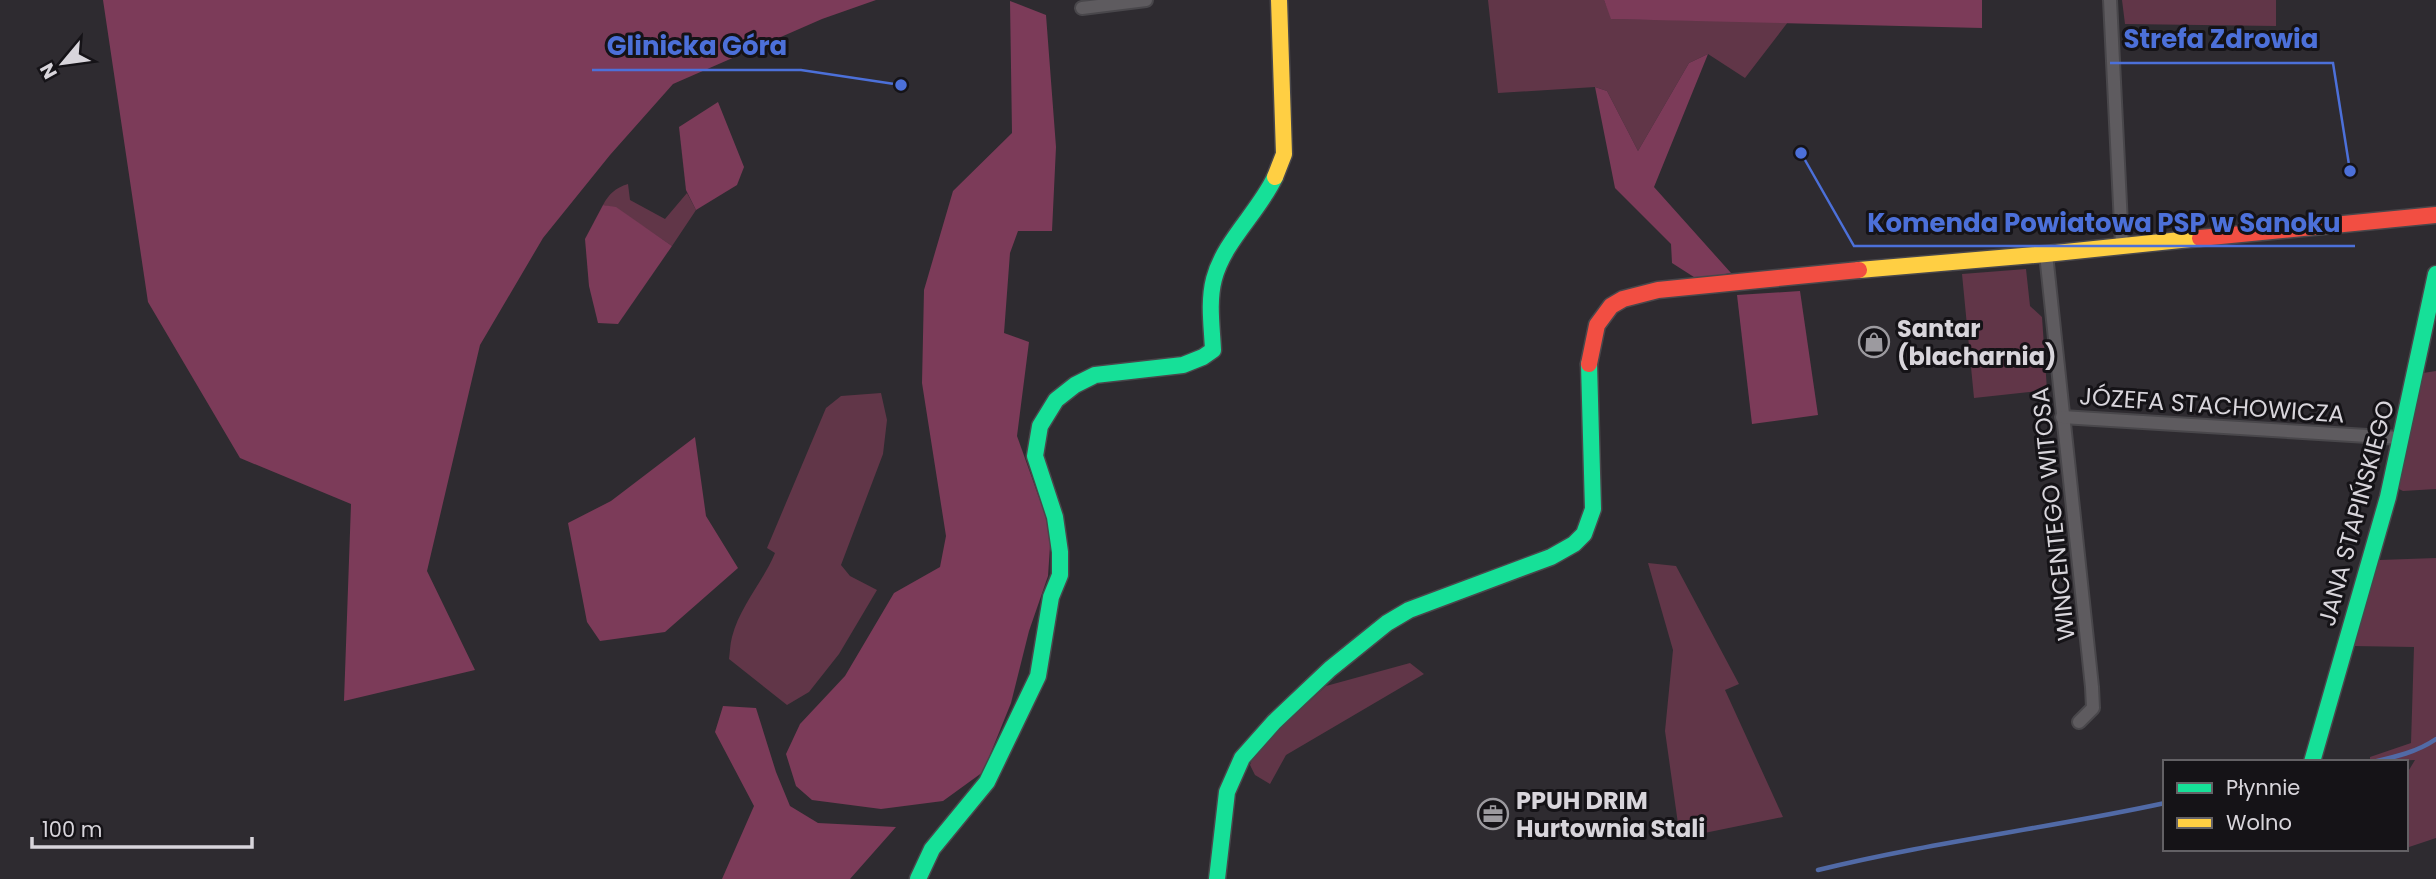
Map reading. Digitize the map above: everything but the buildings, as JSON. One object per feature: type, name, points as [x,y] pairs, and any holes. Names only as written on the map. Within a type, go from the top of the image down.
[{"type":"street","points":[[1082,8],[1146,0]]},
{"type":"street","points":[[918,879],[932,849],[987,782],[1038,676],[1042,636],[1051,597],[1060,575],[1055,517],[1035,456],[1040,426],[1056,400],[1075,385],[1095,375],[1183,365],[1213,350],[1212,294],[1215,276],[1233,239],[1266,194],[1284,154],[1279,0]]},
{"type":"street","points":[[2110,0],[2122,245]]},
{"type":"street","points":[[1217,879],[1227,792],[1242,758],[1273,722],[1367,638],[1409,610],[1551,557],[1572,547],[1584,536],[1590,525],[1593,509],[1588,374],[1592,333],[1601,316],[1614,304],[1634,294],[1658,290],[2436,215]]},
{"type":"street","name":"WINCENTEGO WITOSA","points":[[2046,254],[2092,687],[2093,708],[2079,722]]},
{"type":"street","name":"JANA STAPIŃSKIEGO","points":[[2313,760],[2388,497],[2436,274]]},
{"type":"street","name":"JÓZEFA STACHOWICZA","points":[[2062,417],[2400,438]]},
{"type":"shaded area","points":[[103,0],[876,0],[822,19],[673,84],[610,155],[543,238],[480,345],[427,571],[475,670],[344,701],[351,504],[240,458],[148,302]]},
{"type":"shaded area","points":[[1488,0],[1604,0],[1612,19],[1788,22],[1745,78],[1708,54],[1689,63],[1638,151],[1607,91],[1595,87],[1498,93]]},
{"type":"shaded area","points":[[1604,0],[1982,0],[1982,28],[1611,19]]},
{"type":"shaded area","points":[[2122,0],[2276,0],[2276,26],[2125,24]]},
{"type":"shaded area","points":[[1010,1],[1046,15],[1056,147],[1052,231],[1018,231],[1010,253],[1004,333],[1029,342],[1017,436],[1051,531],[1048,576],[1029,631],[1011,703],[983,772],[943,801],[881,809],[812,800],[796,786],[786,754],[800,724],[845,676],[894,593],[940,567],[946,536],[922,383],[924,290],[953,191],[1012,133]]},
{"type":"shaded area","points":[[1708,54],[1654,187],[1731,273],[1697,279],[1672,263],[1671,244],[1615,188],[1595,87],[1607,91],[1638,151],[1689,63]]},
{"type":"shaded area","points":[[718,102],[744,167],[737,185],[696,210],[686,190],[679,127]]},
{"type":"shaded area","points":[[628,184],[630,200],[665,219],[687,193],[696,210],[672,246],[616,208],[603,205],[613,192]]},
{"type":"shaded area","points":[[603,205],[616,207],[672,246],[618,324],[598,323],[589,286],[585,239]]},
{"type":"shaded area","points":[[2026,269],[2030,306],[2042,317],[2047,390],[1974,398],[1962,274]]},
{"type":"shaded area","points":[[1800,291],[1818,415],[1752,424],[1737,295]]},
{"type":"shaded area","points":[[2436,371],[2436,489],[2403,491],[2398,484],[2423,373]]},
{"type":"shaded area","points":[[881,393],[887,420],[883,454],[841,565],[850,576],[877,590],[839,654],[809,692],[787,705],[729,659],[732,637],[740,615],[775,553],[767,548],[826,408],[841,396]]},
{"type":"shaded area","points":[[695,437],[706,516],[738,568],[665,632],[600,641],[587,622],[568,523],[611,501]]},
{"type":"shaded area","points":[[2436,558],[2436,838],[2408,847],[2408,772],[2415,760],[2370,760],[2370,757],[2411,743],[2414,647],[2353,646],[2379,560]]},
{"type":"shaded area","points":[[1648,563],[1676,566],[1739,684],[1725,690],[1783,817],[1680,838],[1665,731],[1673,650]]},
{"type":"shaded area","points":[[1410,663],[1424,674],[1286,755],[1270,784],[1255,775],[1250,765],[1255,751],[1326,686]]},
{"type":"shaded area","points":[[723,706],[756,708],[790,806],[818,823],[896,827],[850,879],[722,879],[754,806],[715,732]]},
{"type":"waterway","points":[[2381,760],[2414,751],[2436,739]]},
{"type":"waterway","points":[[1818,870],[1904,851],[2163,803]]},
{"type":"traffic: fast","points":[[918,879],[932,849],[987,782],[1038,676],[1051,597],[1060,575],[1055,517],[1035,456],[1040,426],[1056,400],[1075,385],[1095,375],[1183,365],[1213,350],[1211,297],[1219,265],[1275,177]]},
{"type":"traffic: fast","points":[[2313,760],[2388,497],[2436,274]]},
{"type":"traffic: fast","points":[[1217,879],[1227,792],[1242,758],[1274,722],[1330,669],[1387,623],[1409,610],[1551,557],[1574,544],[1584,534],[1593,509],[1589,364]]},
{"type":"traffic: slow","points":[[1275,177],[1284,154],[1279,0]]},
{"type":"traffic: slow","points":[[1859,270],[2200,238]]},
{"type":"traffic: jam","points":[[2200,238],[2436,215]]},
{"type":"traffic: jam","points":[[1589,364],[1597,325],[1611,306],[1623,299],[1658,290],[1859,270]]},
{"type":"place","name":"Glinicka Góra","points":[[901,85]]},
{"type":"place","name":"Komenda Powiatowa PSP w Sanoku","points":[[1801,153]]},
{"type":"place","name":"Strefa Zdrowia","points":[[2350,171]]},
{"type":"place","name":"Santar (blacharnia)","points":[[1874,342]]},
{"type":"place","name":"PPUH DRIM Hurtownia Stali","points":[[1493,814]]}]
